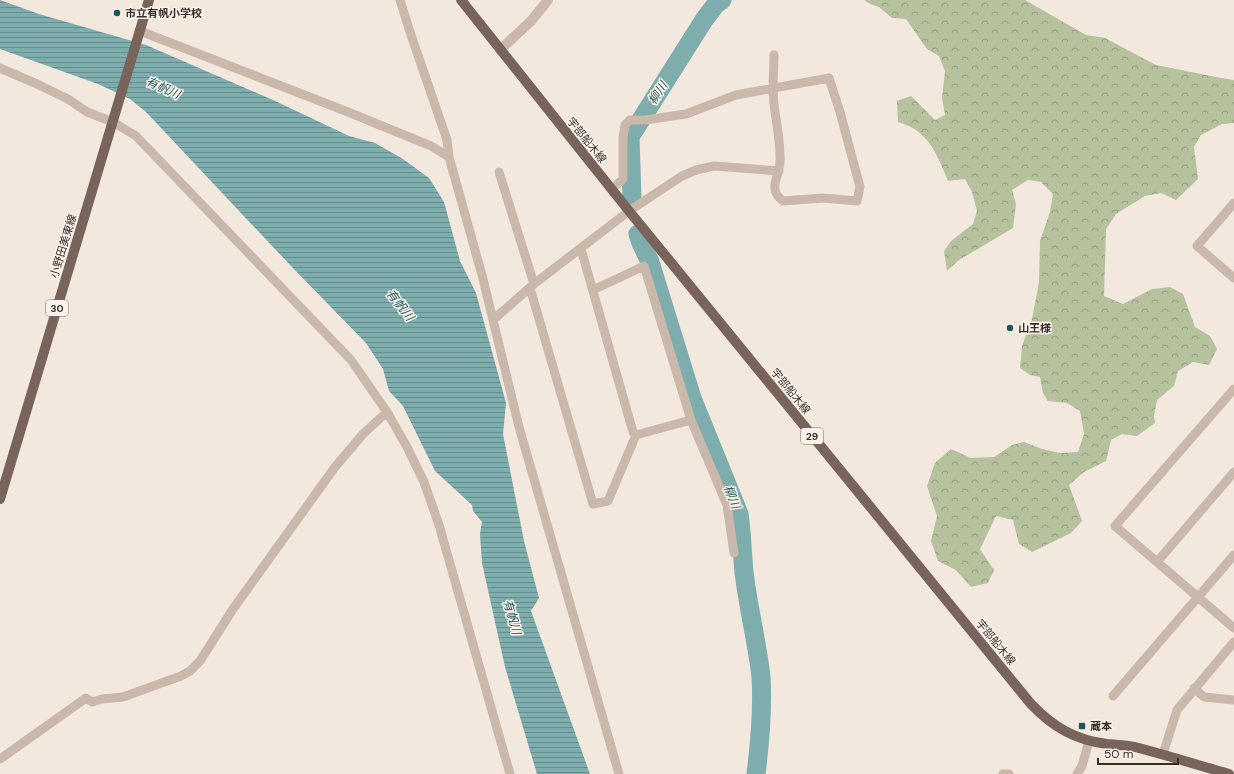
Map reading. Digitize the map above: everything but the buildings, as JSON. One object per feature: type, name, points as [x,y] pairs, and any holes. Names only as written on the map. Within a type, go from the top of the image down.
[{"type":"main road","name":"小野田美東線","points":[[0,499],[2,483],[149,0]]},
{"type":"main road","name":"宇部船木線","points":[[461,0],[629,211],[1031,704],[1044,717],[1071,735],[1089,741],[1127,745],[1229,774]]},
{"type":"street","points":[[400,0],[447,140],[449,157],[482,274],[519,427],[619,774]]},
{"type":"street","points":[[500,50],[531,21],[548,0]]},
{"type":"street","points":[[140,31],[355,115],[431,146],[449,157]]},
{"type":"street","points":[[612,189],[623,179],[623,137],[625,125],[630,120],[645,120],[686,114],[736,95],[774,88],[829,78],[840,112],[860,187],[857,201],[823,198],[783,201],[777,196],[775,192],[775,184],[779,172],[780,162],[774,102],[774,88],[774,55]]},
{"type":"street","points":[[0,68],[68,99],[87,112],[113,119],[136,136],[351,360],[387,412],[407,447],[424,482],[439,525],[510,774]]},
{"type":"street","points":[[493,320],[532,286],[629,211],[682,176],[696,170],[714,166],[779,172]]},
{"type":"street","points":[[499,172],[593,504],[608,501],[636,435]]},
{"type":"street","points":[[1234,203],[1197,246],[1234,278]]},
{"type":"street","points":[[581,249],[633,432],[636,435]]},
{"type":"street","points":[[592,290],[644,266],[691,420],[727,505],[734,554]]},
{"type":"street","points":[[1234,389],[1115,526],[1234,628]]},
{"type":"street","points":[[0,759],[86,698],[92,702],[128,695],[181,676],[195,667],[200,662],[240,598],[335,467],[363,434],[387,412]]},
{"type":"street","points":[[636,435],[691,420]]},
{"type":"street","points":[[1157,562],[1234,472]]},
{"type":"street","points":[[1113,696],[1234,555]]},
{"type":"street","points":[[1163,754],[1177,710],[1234,642]]},
{"type":"street","points":[[1194,688],[1204,697],[1234,700]]},
{"type":"street","points":[[1077,774],[1082,766],[1089,741]]},
{"type":"street","points":[[1003,774],[1009,774]]},
{"type":"green space","points":[[864,0],[1025,0],[1086,35],[1105,38],[1156,65],[1234,80],[1234,123],[1222,124],[1201,135],[1194,147],[1198,179],[1176,200],[1161,193],[1145,196],[1116,214],[1106,229],[1104,296],[1123,304],[1152,289],[1170,287],[1183,294],[1195,327],[1210,336],[1217,349],[1209,365],[1193,362],[1178,371],[1174,386],[1157,400],[1154,416],[1155,423],[1137,436],[1122,434],[1111,440],[1106,461],[1084,472],[1069,485],[1082,521],[1071,533],[1032,552],[1019,544],[1013,520],[996,516],[980,549],[994,570],[988,583],[971,587],[956,570],[938,561],[931,541],[937,516],[927,486],[935,463],[951,449],[971,458],[994,457],[1012,445],[1024,442],[1042,449],[1060,453],[1078,452],[1084,434],[1080,411],[1067,403],[1048,401],[1043,393],[1040,377],[1030,375],[1020,368],[1022,346],[1032,319],[1039,282],[1040,241],[1050,212],[1053,194],[1041,182],[1028,180],[1012,190],[1016,204],[1013,228],[959,260],[947,271],[944,251],[951,241],[973,224],[977,211],[972,192],[965,179],[948,181],[930,144],[917,131],[898,122],[897,101],[911,96],[935,120],[945,115],[942,98],[945,71],[939,56],[927,49],[906,19],[892,18],[879,7]]},
{"type":"water","name":"有帆川","points":[[0,0],[39,14],[146,45],[273,100],[349,136],[375,143],[403,159],[429,178],[444,202],[460,261],[476,293],[506,403],[503,434],[524,541],[539,598],[531,611],[590,774],[537,774],[505,667],[482,563],[480,534],[482,522],[473,511],[472,505],[435,471],[403,406],[389,391],[383,369],[366,343],[290,265],[146,112],[130,99],[98,84],[0,49]]},
{"type":"waterway","name":"柳川","points":[[632,198],[630,137],[704,20],[716,4],[722,0]]},
{"type":"waterway","name":"柳川","points":[[638,234],[650,262],[692,398],[739,514],[744,572],[761,677],[761,726],[756,774]]},
{"type":"place","name":"市立有帆小学校","points":[[117,13]]},
{"type":"place","name":"山王様","points":[[1010,328]]},
{"type":"place","name":"蔵本","points":[[1082,726]]}]
